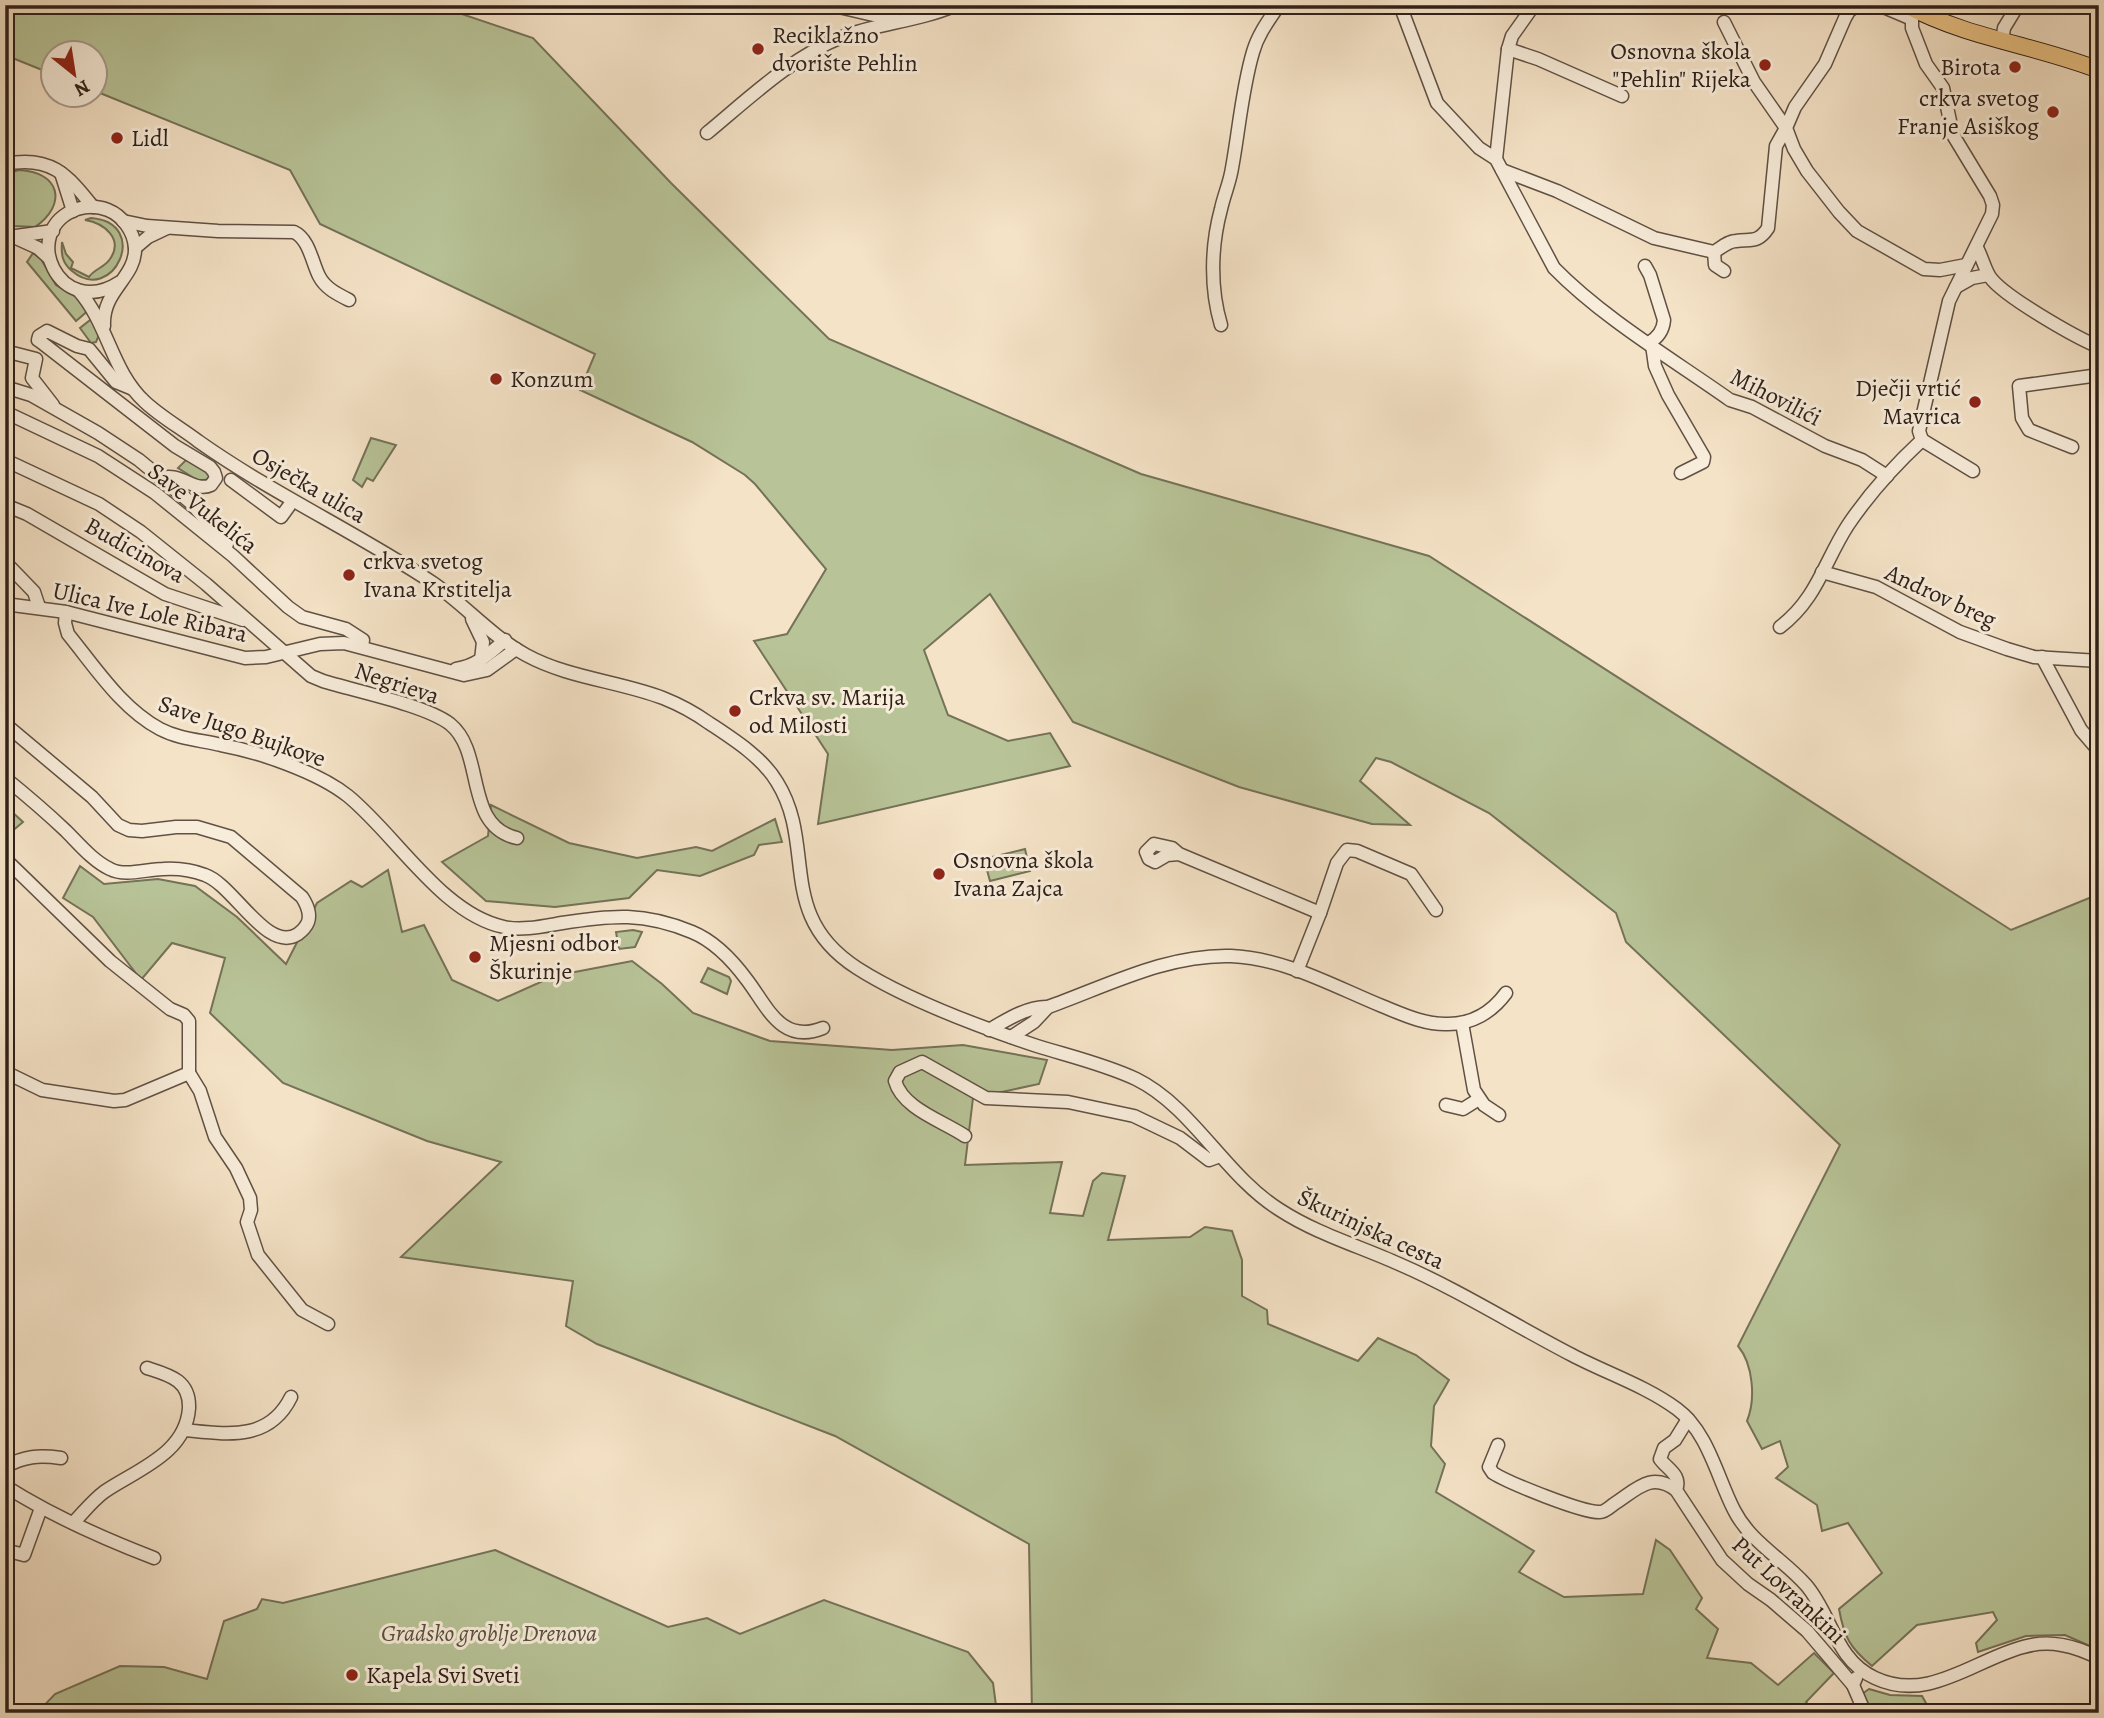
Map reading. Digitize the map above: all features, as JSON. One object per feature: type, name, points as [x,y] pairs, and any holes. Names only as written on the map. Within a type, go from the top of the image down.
[{"type":"main road","points":[[1911,12],[2099,70]]},
{"type":"street","points":[[778,5],[839,7],[903,22]]},
{"type":"street","points":[[707,133],[778,75],[838,38],[938,13],[956,5]]},
{"type":"street","points":[[1221,325],[1213,286],[1220,212],[1231,176],[1254,50],[1264,27],[1279,5]]},
{"type":"street","name":"Mihovilići","points":[[1400,5],[1437,103],[1479,148],[1499,165],[1654,238],[1714,252]]},
{"type":"street","points":[[1499,165],[1508,49],[1512,36],[1534,5]]},
{"type":"street","points":[[1724,271],[1715,265],[1714,252],[1734,240],[1753,242],[1762,237],[1768,228],[1776,146],[1795,107],[1825,64],[1844,18],[1858,5]]},
{"type":"street","points":[[1879,5],[1911,12],[1914,34],[1926,64],[1943,88],[1953,135],[1984,184],[1993,205],[1992,214],[1977,248],[1955,287],[1940,338],[1919,431],[1922,440],[1973,471]]},
{"type":"street","points":[[2002,42],[2004,28],[2018,5]]},
{"type":"street","points":[[1724,22],[1754,82],[1786,128],[1807,171],[1857,231],[1924,269],[1940,270],[1966,265]]},
{"type":"street","points":[[1508,49],[1560,68],[1622,96]]},
{"type":"street","points":[[5,164],[36,161],[61,172],[93,207]]},
{"type":"street","name":"Mihovilići","points":[[1499,165],[1554,268],[1594,303],[1730,400],[1752,407],[1825,446],[1862,460],[1886,476]]},
{"type":"street","points":[[61,172],[73,211]]},
{"type":"street","points":[[49,258],[48,249],[53,230],[61,219],[73,211],[93,207],[109,210],[123,221],[133,236],[135,248],[131,267],[109,298],[103,314],[107,341],[92,352]]},
{"type":"street","points":[[123,221],[147,226],[241,232],[294,232],[302,237],[323,283],[335,293],[349,299]]},
{"type":"street","points":[[135,248],[151,235],[173,226]]},
{"type":"street","name":"Osječka ulica","points":[[9,237],[53,230]]},
{"type":"street","name":"Osječka ulica","points":[[9,237],[38,248],[49,258],[59,279],[79,291],[94,311],[133,389],[147,404],[236,468],[435,585],[516,649]]},
{"type":"street","points":[[1977,248],[1988,275],[1999,289],[2096,346],[2099,328]]},
{"type":"street","points":[[1645,266],[1664,320],[1663,328],[1651,344],[1655,366],[1668,395],[1704,457],[1703,462],[1681,473]]},
{"type":"street","points":[[1955,287],[1972,278],[1988,275]]},
{"type":"street","points":[[79,291],[100,292],[120,282]]},
{"type":"street","points":[[133,389],[116,382],[92,352],[47,331],[39,336],[38,340],[175,446],[210,467],[216,478],[206,487],[172,476],[162,478]]},
{"type":"street","points":[[5,351],[36,359],[32,378],[60,414]]},
{"type":"street","points":[[2072,447],[2029,430],[2022,418],[2019,386],[2099,375]]},
{"type":"street","points":[[5,387],[31,395],[60,414],[98,433],[162,478],[190,502],[232,550],[233,556]]},
{"type":"street","name":"Save Vukelića","points":[[5,412],[98,456],[155,493],[233,556],[302,617],[346,629],[363,640],[362,647]]},
{"type":"street","points":[[1780,627],[1797,614],[1811,596],[1848,526],[1874,489],[1922,440]]},
{"type":"street","points":[[5,460],[99,504],[141,532],[285,653]]},
{"type":"street","points":[[231,480],[256,492],[281,517],[289,506]]},
{"type":"street","name":"Budicinova","points":[[5,505],[27,514],[165,594],[249,622]]},
{"type":"street","points":[[5,562],[34,592],[39,607]]},
{"type":"street","name":"Androv breg","points":[[1822,572],[1876,587],[1960,632],[2007,649],[2042,657],[2099,661]]},
{"type":"street","name":"Ulica Ive Lole Ribara","points":[[5,604],[66,612],[245,658],[259,658],[328,643],[362,647],[464,675],[475,674],[497,665],[516,649]]},
{"type":"street","name":"Save Jugo Bujkove","points":[[66,612],[68,634],[142,718],[162,730],[189,739],[223,745],[318,776],[357,804],[442,893],[478,918],[506,928],[538,927],[611,915],[660,919],[695,933],[728,956],[769,1014],[785,1027],[800,1032],[813,1032],[823,1028]]},
{"type":"street","points":[[471,615],[483,642],[481,660]]},
{"type":"street","points":[[448,670],[481,660],[505,640]]},
{"type":"street","name":"Škurinjska cesta","points":[[516,649],[556,667],[667,699],[703,719],[759,760],[777,781],[783,793],[792,820],[802,892],[812,919],[829,944],[850,964],[989,1030],[1115,1070],[1143,1082],[1170,1102],[1261,1198],[1304,1225],[1441,1284],[1673,1406],[1688,1419],[1715,1466],[1736,1515],[1748,1531],[1805,1583],[1817,1600],[1842,1650],[1860,1669],[1889,1683],[1918,1685],[1940,1681],[2014,1650],[2039,1644],[2065,1645],[2099,1658]]},
{"type":"street","name":"Negrieva","points":[[285,653],[311,676],[422,710],[452,726],[462,740],[482,808],[501,832],[517,838]]},
{"type":"street","points":[[2042,657],[2081,730],[2099,751]]},
{"type":"street","points":[[5,724],[92,797],[111,819],[126,829],[142,831],[197,827],[232,837],[302,897],[308,909],[307,925],[300,933],[288,939],[275,937],[209,876],[189,870],[111,870],[5,778]]},
{"type":"street","points":[[1297,971],[1337,863],[1347,850],[1357,851],[1411,874],[1436,910]]},
{"type":"street","points":[[1179,854],[1320,912]]},
{"type":"street","points":[[5,859],[110,961],[146,992],[170,1009],[184,1015],[189,1021],[189,1073],[201,1091],[215,1137],[236,1168],[250,1198],[251,1210],[247,1222],[258,1255],[302,1310],[328,1324]]},
{"type":"street","points":[[1011,1037],[1034,1022],[1048,1007],[1153,968],[1200,957],[1252,958],[1297,971],[1416,1019],[1447,1024],[1475,1019],[1488,1012],[1506,993]]},
{"type":"street","points":[[989,1030],[1013,1016],[1041,1006],[1048,1007]]},
{"type":"street","points":[[1034,1022],[1035,1036],[1040,1047]]},
{"type":"street","points":[[1462,1023],[1471,1078],[1479,1099],[1499,1115]]},
{"type":"street","points":[[965,1136],[912,1105],[895,1081],[900,1072],[922,1062],[986,1098],[1068,1102],[1134,1116],[1180,1138],[1209,1160],[1220,1156]]},
{"type":"street","points":[[5,1072],[42,1090],[114,1101],[125,1100],[189,1073]]},
{"type":"street","points":[[1447,1105],[1463,1109],[1479,1099]]},
{"type":"street","points":[[73,1523],[100,1495],[153,1463],[184,1430],[188,1413],[187,1391],[175,1378],[146,1368]]},
{"type":"street","points":[[184,1430],[241,1433],[258,1429],[283,1414],[291,1397]]},
{"type":"street","name":"Put Lovrankini","points":[[1688,1419],[1675,1440],[1664,1448],[1660,1459],[1675,1475],[1678,1484],[1676,1490],[1722,1560],[1807,1631],[1853,1685],[1865,1713]]},
{"type":"street","points":[[1498,1445],[1489,1466],[1493,1473],[1550,1498],[1595,1511],[1604,1511],[1651,1481],[1662,1481],[1676,1490]]},
{"type":"street","points":[[5,1467],[41,1455],[61,1458]]},
{"type":"street","points":[[5,1486],[93,1535],[153,1558]]},
{"type":"street","points":[[5,1550],[24,1555],[41,1508]]},
{"type":"street","points":[[1853,1685],[1860,1669]]},
{"type":"green space","points":[[5,5],[435,5],[533,38],[671,183],[829,339],[1141,474],[1429,556],[2011,930],[2099,894],[2099,1650],[2065,1635],[2026,1636],[1978,1652],[1976,1643],[1997,1620],[1993,1612],[1917,1625],[1872,1666],[1853,1647],[1843,1627],[1839,1609],[1882,1573],[1848,1523],[1822,1531],[1817,1505],[1776,1478],[1788,1467],[1780,1441],[1762,1449],[1747,1421],[1752,1392],[1750,1372],[1738,1346],[1840,1145],[1626,942],[1616,913],[1489,813],[1391,762],[1376,758],[1360,781],[1410,825],[1372,824],[1239,787],[1073,722],[990,594],[924,650],[948,715],[1008,741],[1050,733],[1070,766],[818,824],[828,754],[754,641],[787,634],[826,569],[755,484],[692,442],[580,390],[595,354],[320,224],[290,170],[108,96],[108,38],[38,38],[38,68],[5,55]]},
{"type":"green space","points":[[19,170],[43,177],[51,183],[55,191],[52,209],[35,227],[13,226],[5,222],[5,174]]},
{"type":"green space","points":[[91,218],[109,223],[120,233],[123,246],[120,260],[112,271],[101,278],[87,279],[66,265],[62,242],[66,254],[73,262],[71,268],[89,277],[105,264],[114,252],[115,245],[105,228],[85,220]]},
{"type":"green space","points":[[33,253],[41,259],[56,285],[77,297],[90,309],[76,321],[27,262]]},
{"type":"green space","points":[[94,317],[99,335],[96,342],[91,343],[80,328]]},
{"type":"green space","points":[[371,438],[396,445],[373,481],[367,478],[362,487],[353,480]]},
{"type":"green space","points":[[189,457],[206,469],[210,476],[206,480],[197,480],[178,468]]},
{"type":"green space","points":[[491,805],[569,843],[637,858],[696,847],[712,851],[775,819],[782,842],[759,845],[754,855],[700,876],[657,870],[629,898],[555,907],[486,901],[442,862],[488,836]]},
{"type":"green space","points":[[10,810],[23,822],[10,833],[5,829],[5,816]]},
{"type":"green space","points":[[1025,849],[1030,871],[990,881],[984,859]]},
{"type":"green space","points":[[80,866],[104,884],[158,879],[195,886],[237,917],[286,964],[317,903],[351,881],[362,887],[388,870],[402,932],[424,925],[452,980],[498,1001],[554,976],[632,961],[693,1013],[770,1041],[892,1050],[963,1045],[1047,1060],[1039,1084],[973,1098],[965,1165],[1062,1162],[1050,1213],[1083,1216],[1093,1181],[1102,1173],[1125,1176],[1108,1240],[1190,1237],[1205,1227],[1232,1231],[1242,1260],[1242,1296],[1267,1310],[1268,1324],[1358,1361],[1378,1338],[1416,1355],[1449,1380],[1434,1406],[1431,1446],[1445,1464],[1436,1492],[1534,1551],[1519,1572],[1564,1597],[1643,1594],[1656,1540],[1670,1550],[1702,1598],[1696,1609],[1718,1629],[1707,1658],[1751,1663],[1778,1685],[1814,1653],[1834,1673],[1806,1702],[1815,1713],[1032,1713],[1029,1544],[835,1436],[597,1344],[566,1326],[573,1281],[401,1257],[501,1162],[427,1141],[283,1083],[210,1013],[225,958],[172,943],[141,980],[93,917],[63,898]]},
{"type":"green space","points":[[616,932],[642,932],[635,947],[619,949]]},
{"type":"green space","points":[[708,968],[729,977],[731,981],[727,994],[701,982]]},
{"type":"green space","name":"Gradsko groblje Drenova","points":[[495,1550],[668,1627],[707,1618],[740,1634],[824,1600],[968,1652],[993,1683],[997,1713],[37,1713],[55,1694],[120,1666],[164,1667],[207,1679],[224,1621],[257,1609],[262,1599],[283,1603]]},
{"type":"green space","points":[[1869,1689],[1890,1695],[1922,1696],[1926,1703],[1922,1713],[1869,1713],[1862,1694]]},
{"type":"place","name":"Reciklažno dvorište Pehlin","points":[[758,49]]},
{"type":"place","name":"Osnovna škola \"Pehlin\" Rijeka","points":[[1765,65]]},
{"type":"place","name":"Birota","points":[[2015,67]]},
{"type":"place","name":"crkva svetog Franje Asiškog","points":[[2053,112]]},
{"type":"place","name":"Lidl","points":[[117,138]]},
{"type":"place","name":"Konzum","points":[[496,379]]},
{"type":"place","name":"Dječji vrtić Mavrica","points":[[1975,402]]},
{"type":"place","name":"crkva svetog Ivana Krstitelja","points":[[349,575]]},
{"type":"place","name":"Crkva sv. Marija od Milosti","points":[[735,711]]},
{"type":"place","name":"Osnovna škola Ivana Zajca","points":[[939,874]]},
{"type":"place","name":"Mjesni odbor Škurinje","points":[[475,957]]},
{"type":"place","name":"Kapela Svi Sveti","points":[[352,1675]]}]
